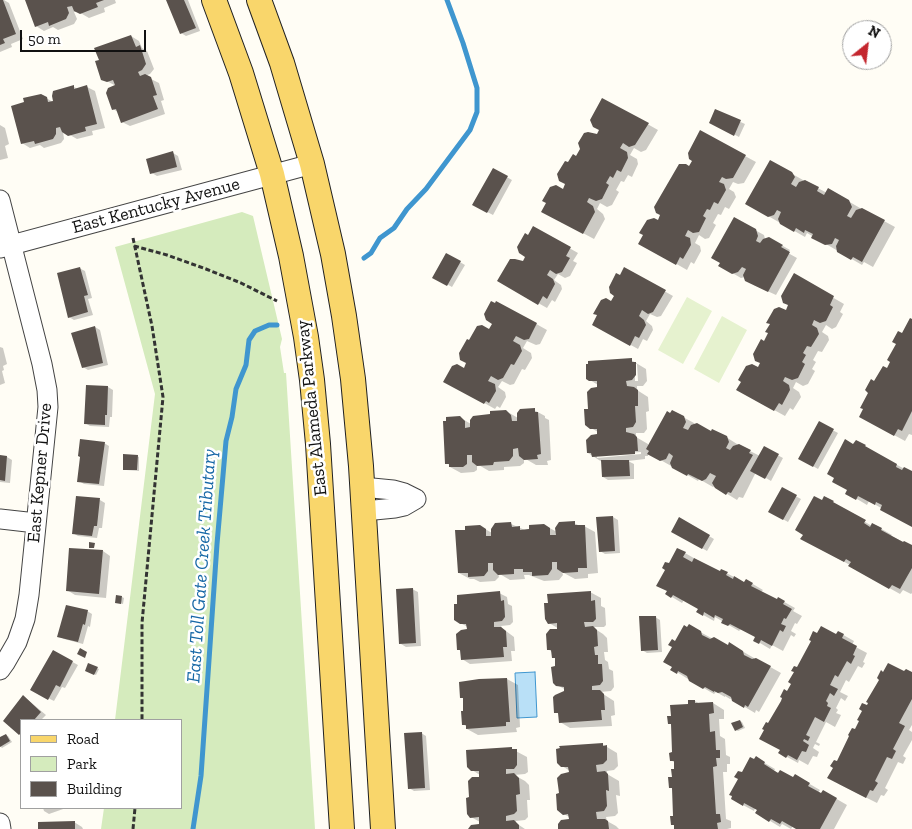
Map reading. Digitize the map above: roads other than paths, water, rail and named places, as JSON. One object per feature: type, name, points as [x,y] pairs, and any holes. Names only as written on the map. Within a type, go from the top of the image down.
[{"type":"main road","name":"East Alameda Parkway","points":[[214,0],[241,73],[272,174],[296,278],[306,337],[313,388],[320,471],[342,829]]},
{"type":"main road","points":[[259,0],[282,64],[312,164],[332,246],[344,316],[357,411],[383,829]]},
{"type":"street","name":"East Kentucky Avenue","points":[[5,247],[312,164]]},
{"type":"street","name":"East Kepner Drive","points":[[0,200],[5,247],[42,364],[48,407],[25,619],[16,642],[0,670]]},
{"type":"street","points":[[362,487],[393,490],[416,499],[404,506],[364,511]]},
{"type":"street","points":[[0,520],[36,523]]},
{"type":"street","points":[[0,823],[1,829]]},
{"type":"water","points":[[535,672],[537,717],[517,718],[515,673]]},
{"type":"waterway","name":"East Toll Gate Creek Tributary","points":[[364,258],[371,253],[380,238],[394,228],[407,209],[426,189],[470,130],[477,112],[477,88],[447,0]]},
{"type":"waterway","name":"East Toll Gate Creek Tributary","points":[[193,829],[201,776],[226,441],[236,389],[246,365],[249,340],[255,331],[269,325],[277,325]]}]
